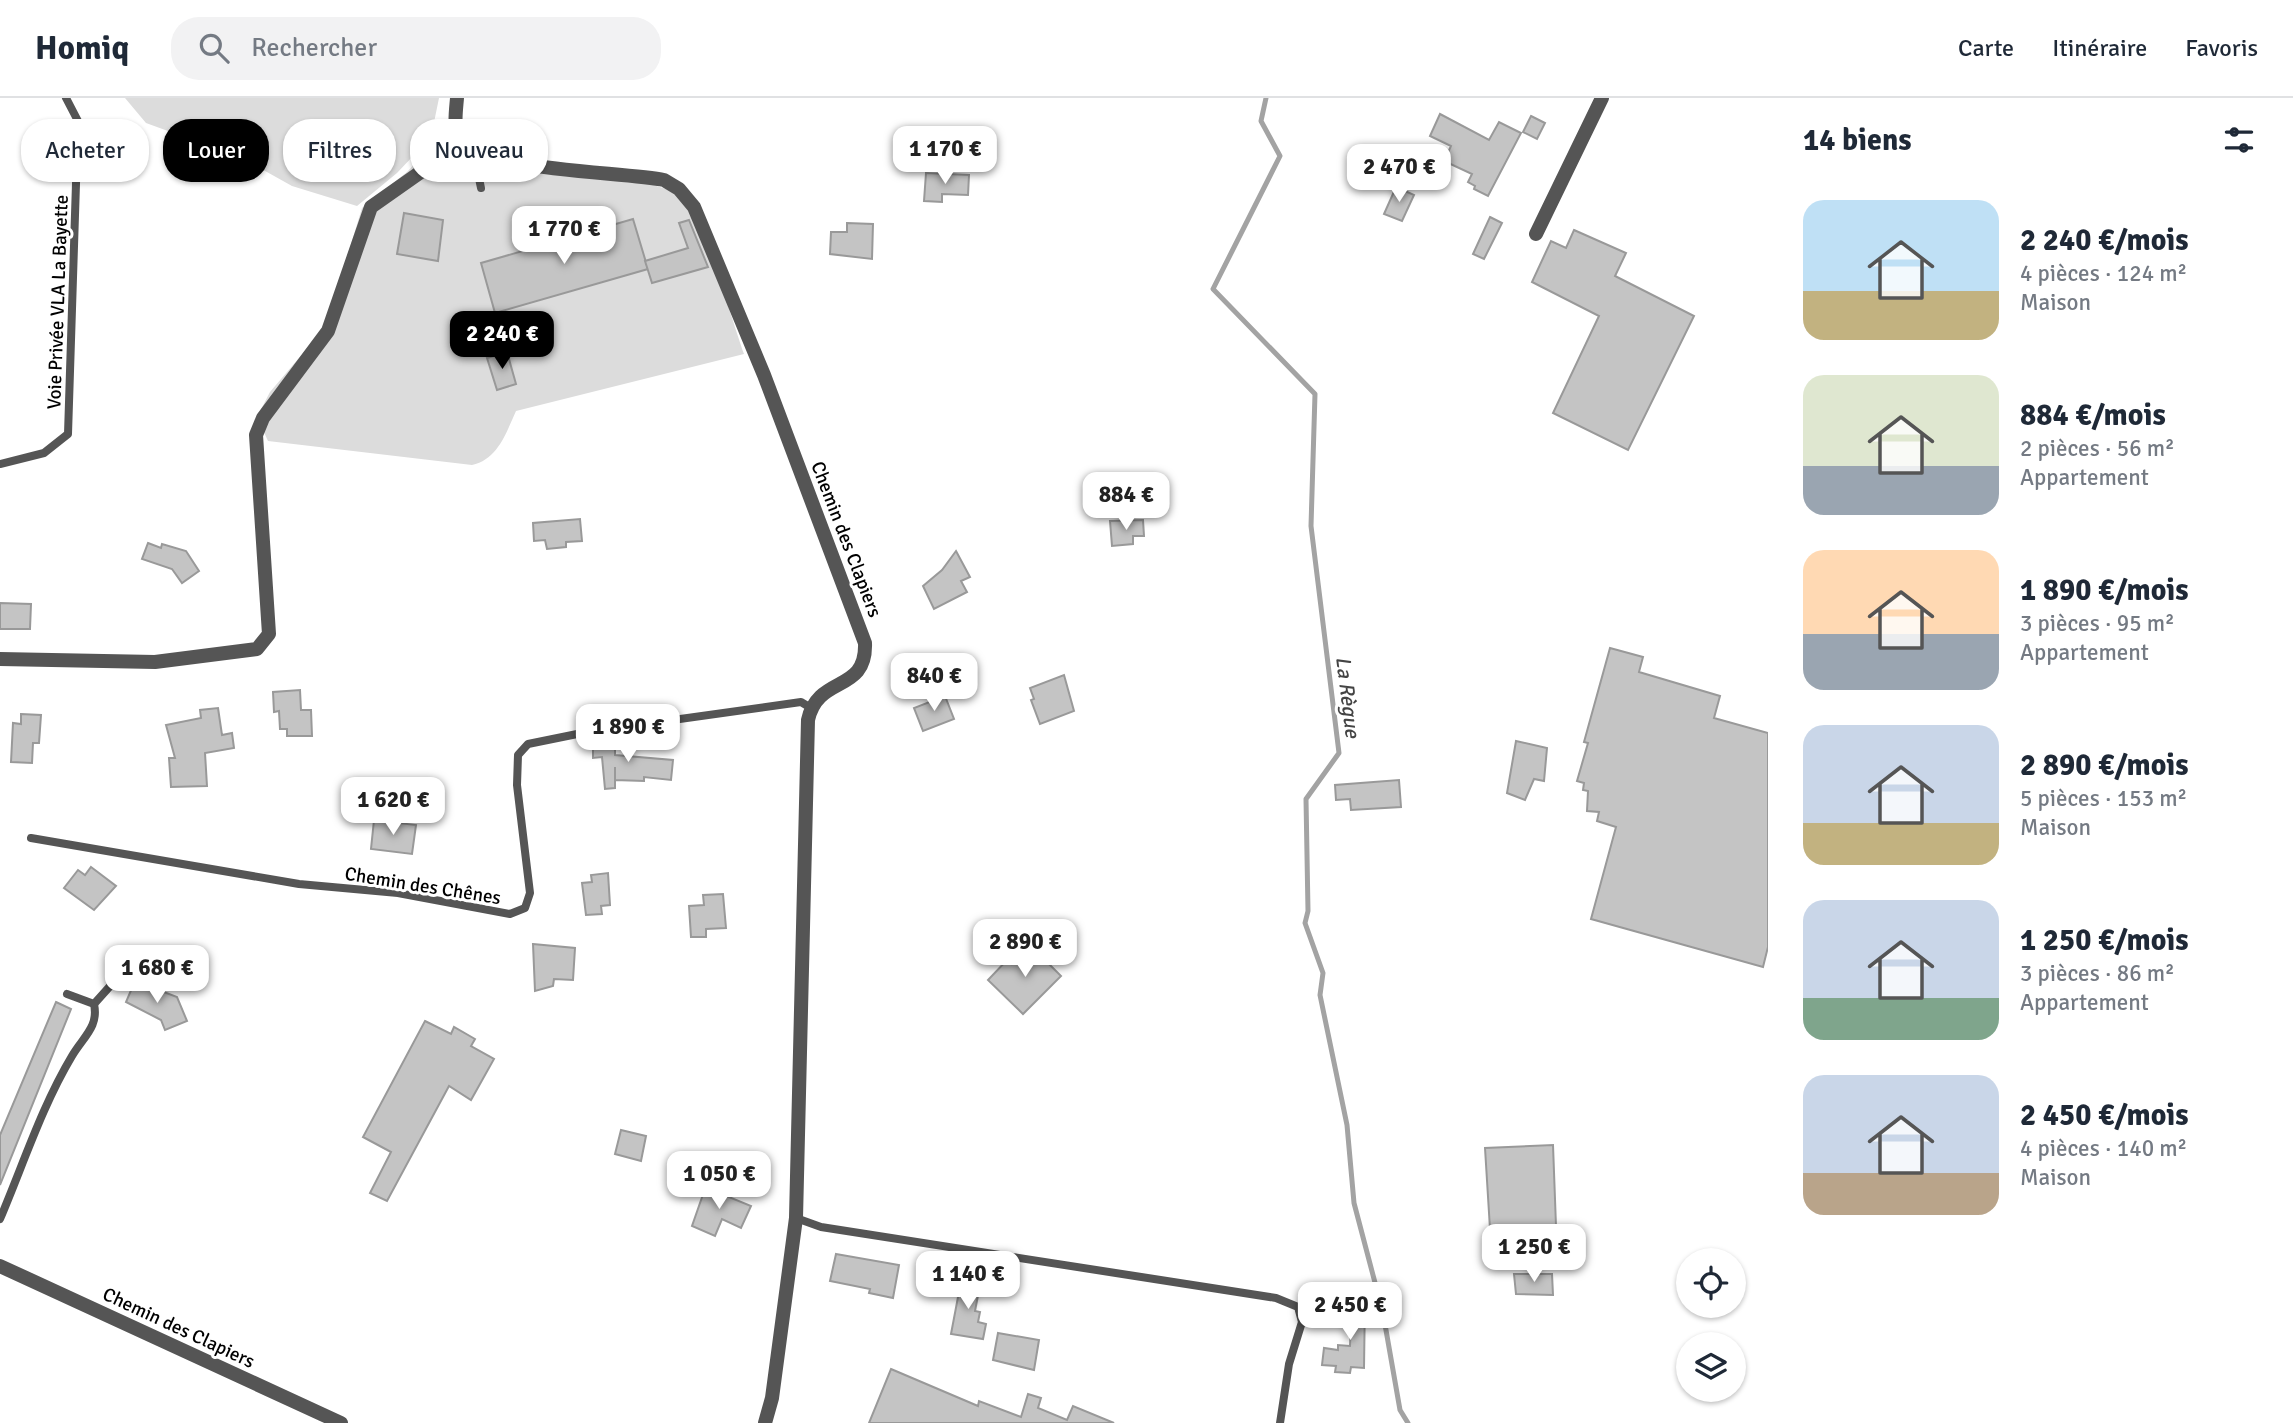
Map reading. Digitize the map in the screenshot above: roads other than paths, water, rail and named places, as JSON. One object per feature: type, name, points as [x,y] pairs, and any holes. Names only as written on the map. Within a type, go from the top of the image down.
[{"type":"street","points":[[456,119],[457,98]]},
{"type":"street","points":[[1535,234],[1602,98]]},
{"type":"street","name":"Chemin des Clapiers","points":[[548,166],[664,180],[680,189],[694,207],[764,375],[865,643],[866,657],[860,671],[822,694],[811,708]]},
{"type":"street","points":[[0,659],[155,662],[257,649],[263,642],[269,634],[256,435],[263,418],[328,331],[371,207],[410,180]]},
{"type":"street","points":[[765,1423],[772,1398],[796,1218],[811,708]]},
{"type":"street","name":"Chemin des Clapiers","points":[[0,1266],[341,1423]]},
{"type":"lane","name":"Voie Privée VLA La Bayette","points":[[0,464],[44,453],[68,434],[78,121],[66,98]]},
{"type":"lane","points":[[480,182],[481,188]]},
{"type":"lane","name":"Chemin des Chênes","points":[[31,838],[299,884],[398,893],[510,914],[525,908],[530,893],[517,785],[518,755],[528,744],[587,732],[801,702],[811,708]]},
{"type":"lane","points":[[94,1004],[129,965]]},
{"type":"lane","points":[[67,994],[94,1004]]},
{"type":"lane","points":[[0,1219],[61,1074],[93,1029],[97,1017],[94,1004]]},
{"type":"lane","points":[[796,1218],[821,1227],[1276,1298],[1298,1307],[1302,1322],[1289,1364],[1280,1423]]},
{"type":"waterway","name":"La Règue","points":[[1266,98],[1261,121],[1280,156],[1213,289],[1315,394],[1311,526],[1339,753],[1306,799],[1308,911],[1305,923],[1323,973],[1320,995],[1347,1125],[1354,1203],[1383,1313],[1400,1410],[1408,1423]]}]
